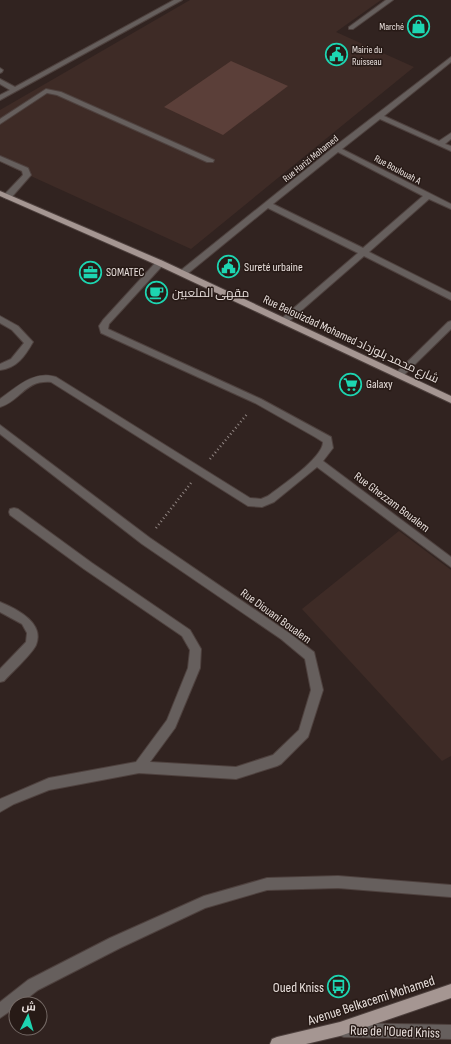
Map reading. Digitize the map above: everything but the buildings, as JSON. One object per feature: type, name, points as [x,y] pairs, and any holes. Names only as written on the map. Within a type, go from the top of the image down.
[{"type":"main road","name":"Rue Belouizdad Mohamed شارع محمد بلوزداد","points":[[4,195],[182,273],[451,400]]},
{"type":"main road","name":"Avenue Belkacemi Mohamed","points":[[277,1044],[340,1029],[451,991]]},
{"type":"street","points":[[2,96],[179,0]]},
{"type":"street","points":[[352,28],[390,0]]},
{"type":"street","name":"Rue Harizi Mohamed","points":[[182,273],[337,148],[451,60]]},
{"type":"street","points":[[0,81],[15,90]]},
{"type":"street","points":[[0,122],[46,92],[59,93],[210,160]]},
{"type":"street","points":[[379,116],[451,149]]},
{"type":"street","points":[[440,144],[451,134]]},
{"type":"street","name":"Rue Boulouah A","points":[[337,148],[451,207]]},
{"type":"street","points":[[0,158],[25,170],[27,175],[4,195]]},
{"type":"street","points":[[284,321],[428,196]]},
{"type":"street","points":[[268,205],[365,252],[451,297]]},
{"type":"street","points":[[0,404],[28,383],[40,378],[53,379],[248,502],[262,503],[271,499],[317,462],[328,448],[328,440],[258,401],[104,331],[103,326],[106,322],[160,263]]},
{"type":"street","points":[[0,319],[15,328],[29,342],[20,356],[4,367],[0,367]]},
{"type":"street","points":[[399,375],[451,324]]},
{"type":"street","name":"Rue Diouani Boualem","points":[[0,429],[146,541],[285,636],[310,656],[317,690],[304,733],[277,760],[236,774],[139,767],[49,784],[10,800],[0,806]]},
{"type":"street","name":"Rue Ghezzam Boualem","points":[[317,462],[451,563]]},
{"type":"street","points":[[14,512],[88,566],[186,634],[196,650],[194,668],[171,724],[139,767]]},
{"type":"street","points":[[0,607],[26,621],[32,633],[31,644],[0,677]]},
{"type":"street","points":[[0,1011],[33,985],[115,944],[204,902],[267,884],[338,882],[451,891]]},
{"type":"street","name":"Rue de l'Oued Kniss","points":[[340,1029],[451,1032]]},
{"type":"shaded area","points":[[190,0],[381,0],[336,32],[414,67],[191,249],[0,162],[0,110]]},
{"type":"shaded area","points":[[231,61],[288,86],[223,135],[164,107]]},
{"type":"shaded area","points":[[399,531],[451,570],[451,756],[442,761],[302,609]]},
{"type":"place","name":"Marché","points":[[419,26]]},
{"type":"place","name":"Mairie du Ruisseau","points":[[337,55]]},
{"type":"place","name":"Sureté urbaine","points":[[228,267]]},
{"type":"place","name":"SOMATEC","points":[[90,272]]},
{"type":"place","name":"مقهى الملعبين","points":[[156,293]]},
{"type":"place","name":"Galaxy","points":[[351,384]]},
{"type":"place","name":"Oued Kniss","points":[[339,987]]}]
